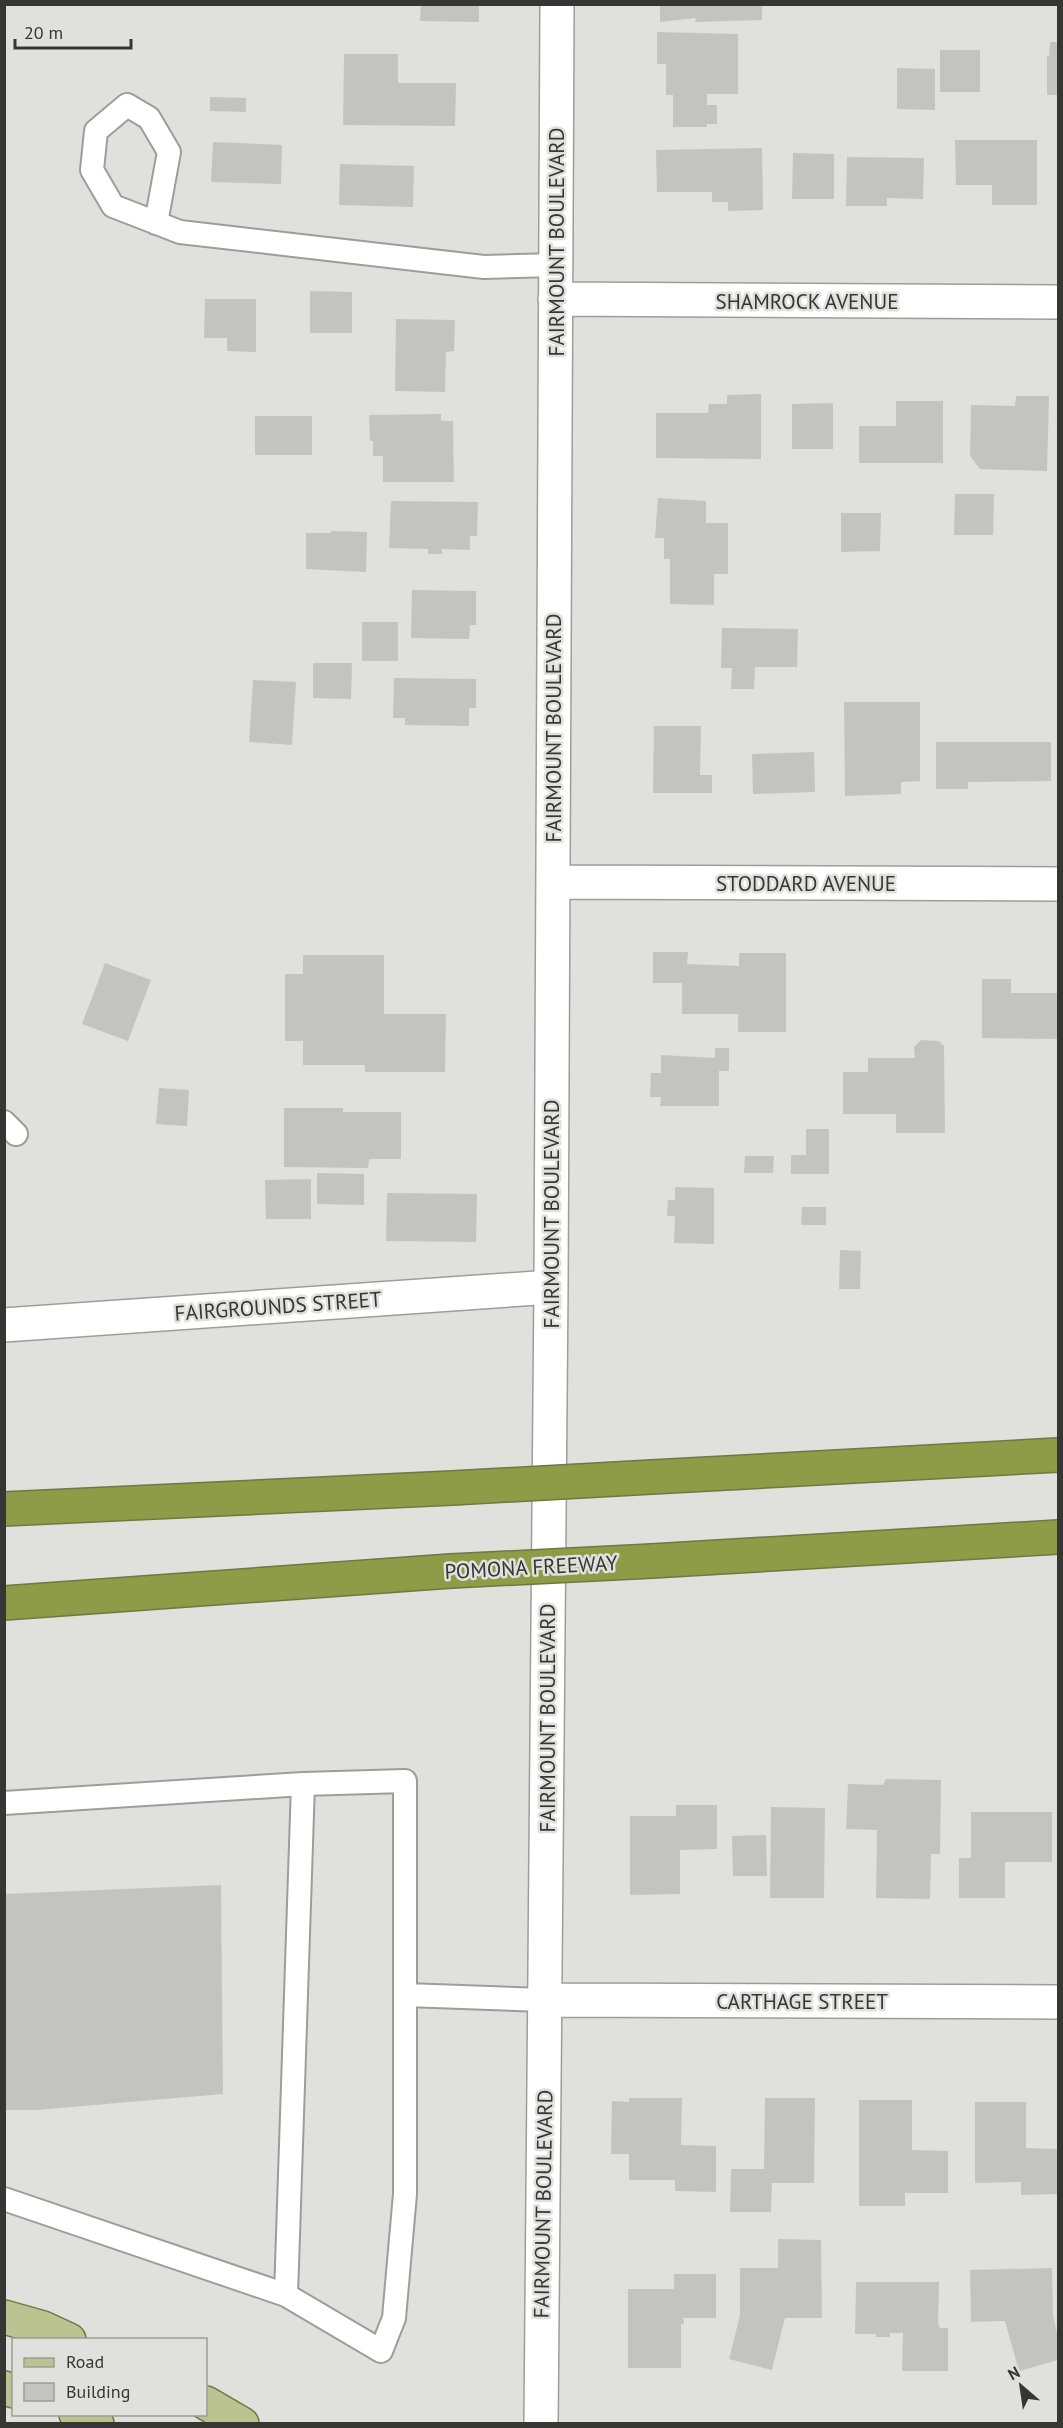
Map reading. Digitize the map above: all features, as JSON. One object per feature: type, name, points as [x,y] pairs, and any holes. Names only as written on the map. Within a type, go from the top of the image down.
[{"type":"highway","points":[[4,1509],[452,1488],[1059,1455]]},
{"type":"highway","name":"POMONA FREEWAY","points":[[4,1603],[451,1571],[1059,1537]]},
{"type":"main road","points":[[4,2317],[43,2328],[65,2338]]},
{"type":"main road","points":[[207,2404],[242,2424]]},
{"type":"main road","points":[[78,2416],[97,2424]]},
{"type":"street","name":"FAIRMOUNT BOULEVARD","points":[[540,2424],[551,1287],[557,4]]},
{"type":"street","name":"SHAMROCK AVENUE","points":[[555,299],[1059,302]]},
{"type":"street","name":"STODDARD AVENUE","points":[[553,882],[1059,884]]},
{"type":"street","name":"FAIRGROUNDS STREET","points":[[4,1325],[551,1287]]},
{"type":"street","name":"CARTHAGE STREET","points":[[545,2000],[1059,2002]]},
{"type":"lane","points":[[156,223],[168,152],[148,118],[127,105],[96,131],[92,170],[113,206],[156,223],[180,232],[484,267],[556,265]]},
{"type":"lane","points":[[4,1803],[303,1784],[405,1781],[405,2194],[394,2318],[381,2351],[286,2295],[4,2199]]},
{"type":"lane","points":[[286,2295],[303,1784]]},
{"type":"lane","points":[[406,1995],[545,2000]]},
{"type":"building","points":[[421,4],[479,4],[479,22],[420,21]]},
{"type":"building","points":[[660,4],[762,4],[762,20],[695,22],[696,18],[660,22]]},
{"type":"building","points":[[657,32],[738,34],[738,94],[707,94],[707,105],[717,105],[717,124],[707,124],[707,127],[673,127],[673,95],[666,95],[666,64],[657,64]]},
{"type":"building","points":[[1050,42],[1058,42],[1058,95],[1047,95],[1047,56],[1049,56]]},
{"type":"building","points":[[940,50],[980,50],[980,92],[940,92]]},
{"type":"building","points":[[344,54],[398,54],[398,83],[456,83],[455,126],[343,125]]},
{"type":"building","points":[[897,68],[935,69],[935,110],[897,109]]},
{"type":"building","points":[[210,97],[246,98],[246,112],[210,111]]},
{"type":"building","points":[[955,140],[1037,140],[1037,205],[992,205],[992,185],[956,185]]},
{"type":"building","points":[[213,142],[282,145],[281,184],[211,182]]},
{"type":"building","points":[[762,148],[763,210],[728,211],[728,202],[712,202],[712,192],[657,192],[656,150]]},
{"type":"building","points":[[793,153],[834,154],[834,199],[792,199]]},
{"type":"building","points":[[847,157],[924,158],[923,199],[887,198],[887,206],[846,206]]},
{"type":"building","points":[[340,164],[414,166],[413,207],[339,205]]},
{"type":"building","points":[[310,291],[352,292],[352,333],[310,333]]},
{"type":"building","points":[[205,299],[256,299],[256,352],[227,351],[227,338],[204,338]]},
{"type":"building","points":[[396,319],[455,320],[454,351],[446,352],[445,392],[395,391]]},
{"type":"building","points":[[761,394],[761,459],[656,458],[656,413],[708,413],[709,404],[727,404],[727,395]]},
{"type":"building","points":[[1016,396],[1049,396],[1047,471],[980,469],[970,456],[971,405],[1015,406]]},
{"type":"building","points":[[896,401],[943,401],[943,463],[859,463],[859,426],[896,426]]},
{"type":"building","points":[[833,403],[833,449],[792,449],[792,404]]},
{"type":"building","points":[[441,414],[441,421],[453,421],[454,482],[383,482],[383,456],[373,456],[369,415]]},
{"type":"building","points":[[255,416],[312,416],[312,455],[255,455]]},
{"type":"building","points":[[955,494],[994,494],[993,535],[954,535]]},
{"type":"building","points":[[658,498],[706,501],[706,523],[728,523],[728,574],[714,574],[714,605],[670,604],[670,559],[664,559],[664,538],[655,538]]},
{"type":"building","points":[[391,501],[478,502],[477,536],[470,536],[470,550],[442,549],[442,554],[428,554],[428,549],[389,548]]},
{"type":"building","points":[[841,513],[881,513],[880,551],[841,552]]},
{"type":"building","points":[[331,531],[367,532],[366,572],[306,569],[306,533],[331,533]]},
{"type":"building","points":[[412,590],[476,591],[476,625],[470,625],[469,639],[411,638]]},
{"type":"building","points":[[362,622],[398,622],[398,661],[362,661]]},
{"type":"building","points":[[722,628],[798,629],[797,667],[755,667],[754,689],[731,689],[732,668],[721,668]]},
{"type":"building","points":[[313,663],[352,663],[351,699],[313,698]]},
{"type":"building","points":[[394,678],[476,679],[476,708],[469,708],[469,726],[405,725],[405,718],[393,718]]},
{"type":"building","points":[[253,680],[296,682],[292,745],[249,742]]},
{"type":"building","points":[[844,702],[920,702],[920,781],[901,782],[901,794],[845,796]]},
{"type":"building","points":[[654,726],[701,726],[700,775],[712,775],[712,793],[653,793]]},
{"type":"building","points":[[936,742],[1051,742],[1051,781],[968,782],[968,789],[936,789]]},
{"type":"building","points":[[814,752],[815,792],[753,794],[752,754]]},
{"type":"building","points":[[653,952],[688,952],[687,964],[739,966],[739,953],[786,953],[786,1032],[738,1032],[738,1014],[682,1014],[682,983],[653,983]]},
{"type":"building","points":[[303,955],[384,955],[384,1014],[446,1014],[445,1072],[365,1072],[365,1065],[303,1065],[303,1041],[285,1041],[285,974],[303,974]]},
{"type":"building","points":[[105,963],[151,980],[128,1041],[82,1024]]},
{"type":"building","points":[[982,979],[1011,979],[1011,993],[1058,993],[1058,1039],[982,1038]]},
{"type":"building","points":[[921,1040],[939,1041],[944,1046],[945,1133],[896,1133],[896,1114],[843,1114],[843,1072],[868,1072],[868,1058],[915,1058],[914,1047]]},
{"type":"building","points":[[715,1048],[729,1048],[729,1071],[719,1071],[719,1106],[660,1106],[661,1097],[650,1097],[651,1073],[661,1073],[661,1055],[715,1058]]},
{"type":"building","points":[[159,1088],[189,1090],[187,1126],[156,1124]]},
{"type":"building","points":[[284,1108],[343,1108],[343,1112],[401,1112],[401,1159],[369,1159],[368,1168],[284,1167]]},
{"type":"building","points":[[806,1129],[829,1129],[829,1174],[791,1174],[791,1155],[806,1155]]},
{"type":"building","points":[[745,1156],[774,1156],[773,1173],[744,1173]]},
{"type":"building","points":[[317,1173],[364,1174],[364,1205],[317,1204]]},
{"type":"building","points":[[311,1179],[311,1219],[266,1219],[265,1180]]},
{"type":"building","points":[[675,1187],[714,1188],[714,1244],[674,1243],[675,1216],[667,1216],[668,1200],[675,1200]]},
{"type":"building","points":[[387,1193],[477,1194],[476,1242],[386,1241]]},
{"type":"building","points":[[802,1207],[826,1207],[826,1225],[801,1225]]},
{"type":"building","points":[[840,1250],[861,1251],[860,1289],[839,1289]]},
{"type":"building","points":[[886,1779],[941,1780],[940,1854],[931,1854],[930,1899],[876,1898],[877,1830],[846,1829],[848,1784],[883,1785]]},
{"type":"building","points":[[676,1805],[717,1805],[717,1849],[680,1850],[680,1894],[630,1895],[630,1816],[676,1816]]},
{"type":"building","points":[[771,1807],[825,1808],[824,1898],[770,1898]]},
{"type":"building","points":[[971,1812],[1052,1812],[1052,1862],[1005,1862],[1005,1898],[959,1898],[959,1858],[971,1858]]},
{"type":"building","points":[[766,1835],[767,1876],[733,1876],[732,1836]]},
{"type":"building","points":[[221,1885],[223,2094],[36,2110],[4,2110],[4,1894]]},
{"type":"building","points":[[629,2098],[682,2098],[681,2145],[716,2146],[716,2192],[675,2191],[675,2180],[629,2180],[629,2154],[611,2154],[612,2101],[629,2102]]},
{"type":"building","points":[[765,2098],[815,2098],[814,2183],[772,2183],[771,2212],[730,2212],[731,2169],[764,2169]]},
{"type":"building","points":[[859,2100],[912,2100],[912,2150],[948,2151],[948,2193],[905,2193],[905,2206],[859,2206]]},
{"type":"building","points":[[975,2102],[1026,2102],[1026,2148],[1058,2149],[1058,2194],[1021,2195],[1021,2182],[975,2183]]},
{"type":"building","points":[[778,2239],[821,2240],[822,2318],[785,2318],[772,2370],[729,2359],[740,2315],[740,2268],[778,2268]]},
{"type":"building","points":[[1052,2268],[1053,2316],[1058,2336],[1058,2360],[1019,2371],[1005,2321],[971,2322],[970,2270]]},
{"type":"building","points":[[674,2274],[716,2274],[716,2318],[683,2318],[681,2368],[628,2368],[628,2289],[674,2289]]},
{"type":"building","points":[[856,2282],[939,2282],[938,2323],[940,2328],[948,2328],[948,2371],[902,2371],[903,2333],[890,2333],[890,2337],[855,2334]]}]
